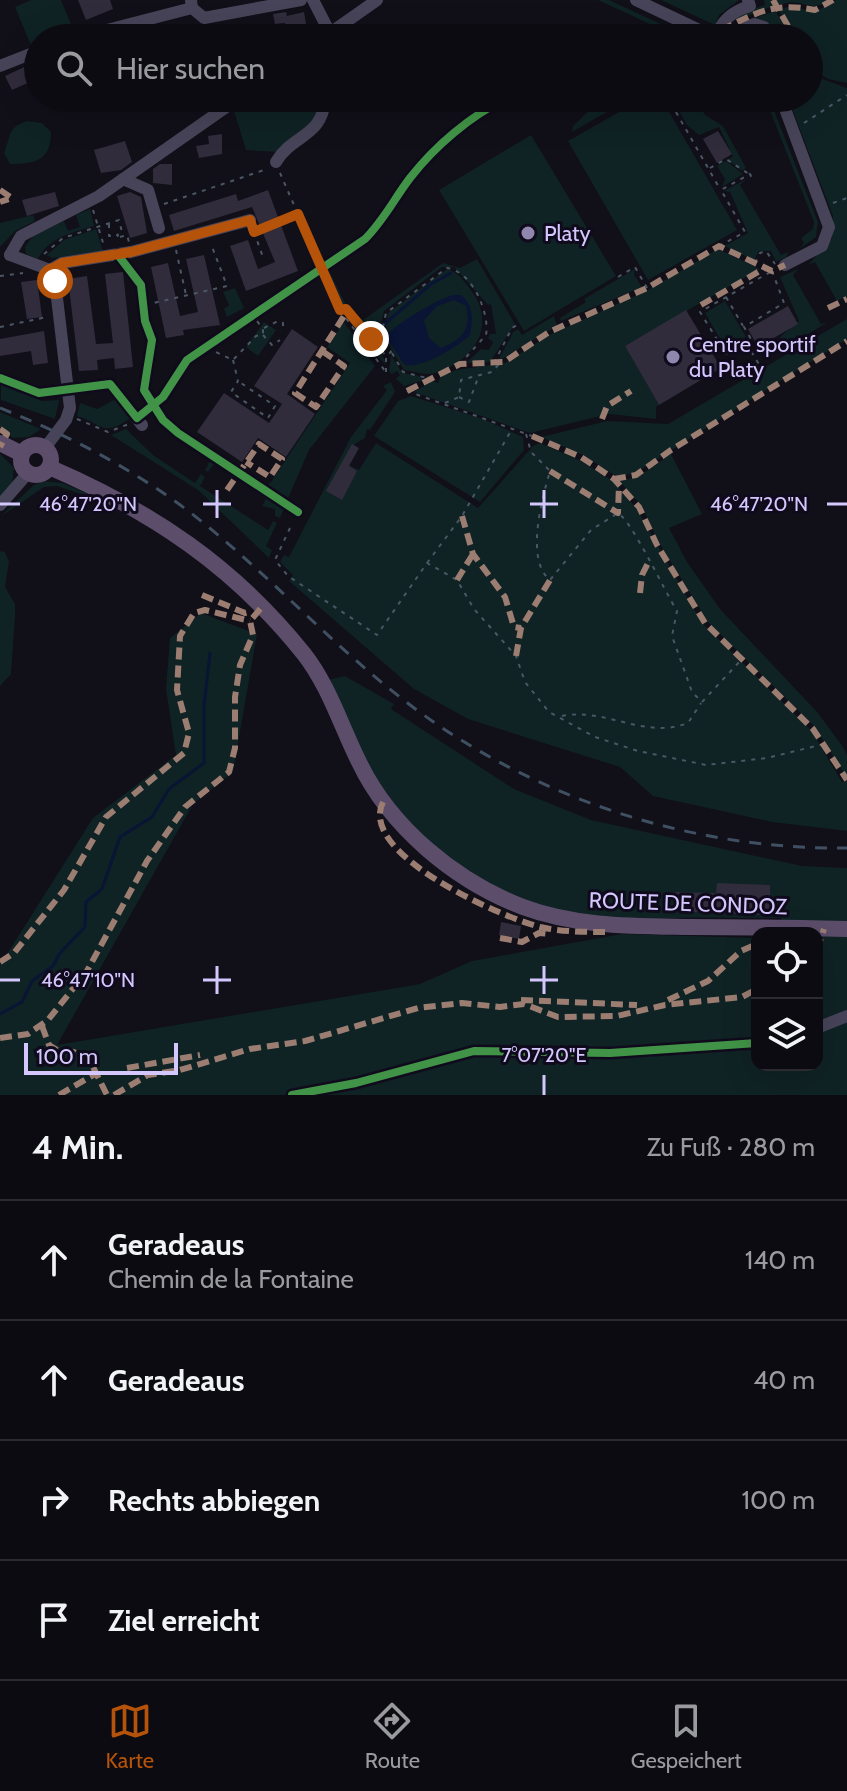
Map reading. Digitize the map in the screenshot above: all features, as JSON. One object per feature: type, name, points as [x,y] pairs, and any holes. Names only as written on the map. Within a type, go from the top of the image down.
[{"type":"main road","points":[[0,443],[22,454]]},
{"type":"main road","points":[[34,445],[45,448],[50,457],[49,467],[43,473],[28,473],[22,465],[22,454],[34,445]]},
{"type":"main road","name":"ROUTE DE CONDOZ","points":[[49,467],[138,510],[211,558],[303,654],[327,691],[360,766],[383,802],[413,836],[472,882],[542,913],[614,926],[847,929]]},
{"type":"street","points":[[124,24],[192,4],[204,18],[246,5],[301,0]]},
{"type":"street","points":[[313,0],[322,24]]},
{"type":"street","points":[[342,24],[377,0]]},
{"type":"street","points":[[636,0],[688,24]]},
{"type":"street","points":[[721,24],[735,11],[750,6],[748,0]]},
{"type":"street","points":[[0,66],[24,57]]},
{"type":"street","points":[[219,112],[90,201],[21,236],[5,256],[44,268],[207,232],[252,226]]},
{"type":"street","points":[[276,163],[316,128],[324,112]]},
{"type":"street","points":[[781,267],[822,246],[829,227],[786,112]]},
{"type":"street","points":[[123,179],[148,190],[159,228]]},
{"type":"street","points":[[44,268],[60,315],[69,389],[66,420],[45,448]]},
{"type":"street","points":[[0,378],[39,393],[113,385],[140,422]]},
{"type":"street","points":[[0,505],[28,473]]},
{"type":"street","points":[[823,1026],[847,1016]]},
{"type":"street","points":[[292,1095],[356,1083],[474,1051],[610,1053],[751,1043]]},
{"type":"path","points":[[823,110],[847,95]]},
{"type":"path","points":[[676,112],[745,232],[719,246]]},
{"type":"path","points":[[792,126],[820,112]]},
{"type":"path","points":[[709,169],[726,159],[750,174],[753,181]]},
{"type":"path","points":[[155,206],[240,181],[276,163],[340,310],[359,341],[386,372],[386,356],[346,309],[340,310]]},
{"type":"path","points":[[721,190],[750,174]]},
{"type":"path","points":[[90,201],[112,255],[141,285],[153,351],[144,390],[153,406],[178,433],[298,512]]},
{"type":"path","points":[[264,260],[252,226],[298,214]]},
{"type":"path","points":[[0,276],[35,274],[44,268],[51,246],[119,220],[122,232],[117,235]]},
{"type":"path","points":[[109,223],[109,236],[125,236]]},
{"type":"path","points":[[143,305],[227,286],[207,232]]},
{"type":"path","points":[[174,241],[186,296]]},
{"type":"path","points":[[755,263],[760,253],[766,251],[781,267]]},
{"type":"path","points":[[310,278],[331,264]]},
{"type":"path","points":[[431,379],[403,372],[381,336],[384,319],[386,313],[442,269],[453,265],[478,296],[488,326],[476,350],[460,364]]},
{"type":"path","points":[[618,277],[635,267],[647,288]]},
{"type":"path","points":[[726,297],[751,339],[726,354],[700,312],[726,297],[772,271],[784,303],[744,327]]},
{"type":"path","points":[[244,324],[258,314],[263,334],[272,345],[280,340]]},
{"type":"path","points":[[0,327],[20,324],[19,320],[60,315]]},
{"type":"path","points":[[263,329],[278,321],[283,323],[283,329]]},
{"type":"path","points":[[494,363],[512,328],[517,325]]},
{"type":"path","points":[[233,360],[256,336],[263,334]]},
{"type":"path","points":[[373,340],[381,336]]},
{"type":"path","points":[[197,354],[220,340]]},
{"type":"path","points":[[746,342],[760,366]]},
{"type":"path","points":[[207,348],[233,360]]},
{"type":"path","points":[[386,356],[391,352]]},
{"type":"path","points":[[233,360],[238,381],[275,406],[268,418],[231,392],[238,381]]},
{"type":"path","points":[[459,397],[461,380],[492,372],[500,363]]},
{"type":"path","points":[[459,397],[469,402],[477,377]]},
{"type":"path","points":[[407,391],[532,436]]},
{"type":"path","points":[[87,421],[108,432],[140,422],[163,397]]},
{"type":"path","points":[[444,405],[459,397]]},
{"type":"path","points":[[290,528],[275,560],[288,576],[377,635],[462,516],[512,429]]},
{"type":"path","points":[[526,434],[531,452],[550,471],[539,518],[537,561],[542,574],[550,580],[591,530],[618,513],[625,517],[677,611],[672,636],[692,692],[702,702]]},
{"type":"path","points":[[427,563],[457,580],[474,609],[516,656],[525,682],[549,712],[595,737],[638,751],[706,765],[767,758],[824,744]]},
{"type":"path","points":[[560,718],[596,714],[645,727],[668,728],[688,723],[702,702],[742,659]]},
{"type":"green space","points":[[31,0],[61,0],[71,24],[24,24],[24,29],[15,7]]},
{"type":"green space","points":[[598,0],[609,0],[661,24],[650,24]]},
{"type":"green space","points":[[661,0],[738,0],[713,24]]},
{"type":"green space","points":[[764,0],[829,0],[818,6],[781,4],[739,20],[732,16],[765,5]]},
{"type":"green space","points":[[836,0],[847,0],[847,83],[823,76],[823,24],[788,24],[778,10],[791,6],[815,12]]},
{"type":"green space","points":[[775,11],[784,24],[766,24],[752,19]]},
{"type":"green space","points":[[823,79],[847,88],[847,296],[837,301],[815,262],[808,265],[832,238],[833,216],[793,112],[823,112]]},
{"type":"green space","points":[[234,112],[318,112],[317,117],[279,152],[246,150]]},
{"type":"green space","points":[[588,112],[607,112],[572,132],[573,126]]},
{"type":"green space","points":[[619,112],[669,112],[737,230],[648,280],[568,141]]},
{"type":"green space","points":[[680,112],[703,112],[723,126],[746,168],[742,171],[728,160],[733,156],[719,127],[699,135],[687,125]]},
{"type":"green space","points":[[771,112],[775,112],[818,222],[816,237],[799,249],[804,243],[801,238],[813,229],[814,222]]},
{"type":"green space","points":[[27,121],[42,123],[51,132],[48,149],[34,162],[10,164],[4,153],[11,133],[16,126]]},
{"type":"green space","name":"Platy","points":[[531,135],[616,276],[524,331],[439,190]]},
{"type":"green space","points":[[726,161],[743,174],[722,187],[725,179],[717,166]]},
{"type":"green space","points":[[746,179],[740,185],[781,255],[788,252],[787,257],[776,262],[771,251],[759,251],[754,260],[725,246],[748,233],[730,192],[724,191]]},
{"type":"green space","points":[[90,209],[94,226],[55,241],[38,259],[26,254],[25,247],[33,236],[64,221],[68,231],[80,227],[76,215]]},
{"type":"green space","points":[[33,215],[35,221],[15,231],[0,247],[0,223]]},
{"type":"green space","points":[[96,229],[103,251],[52,258],[47,255],[64,240]]},
{"type":"green space","points":[[718,249],[760,269],[625,346],[659,405],[656,407],[656,419],[609,414],[530,433],[414,392],[432,381],[438,383],[441,376],[456,370],[505,363],[551,334],[648,290]]},
{"type":"green space","points":[[477,259],[515,324],[490,362],[466,363],[481,349],[489,350],[493,342],[488,338],[490,334],[496,334],[491,304],[488,305],[454,267],[442,267],[384,311],[379,332],[372,338],[347,308],[341,307],[327,274],[330,273],[346,305],[363,320],[443,263],[460,268]]},
{"type":"green space","points":[[447,269],[460,277],[478,302],[482,328],[478,340],[461,360],[449,367],[431,374],[404,370],[384,337],[388,313]]},
{"type":"green space","points":[[635,269],[634,275],[642,287],[561,321],[560,318],[586,302],[584,299]]},
{"type":"green space","points":[[798,269],[793,275],[821,324],[828,322],[787,347],[780,337],[799,321],[780,277]]},
{"type":"green space","points":[[235,288],[244,308],[227,317],[224,309],[229,305],[223,292]]},
{"type":"green space","points":[[725,301],[746,337],[726,349],[705,313]]},
{"type":"green space","points":[[343,309],[382,353],[386,365],[365,344]]},
{"type":"green space","points":[[554,316],[557,326],[498,361],[513,332],[518,329],[522,335]]},
{"type":"green space","points":[[847,319],[847,339],[634,474],[616,476],[583,455],[541,437],[607,421],[668,424]]},
{"type":"green space","points":[[264,322],[276,330],[258,356],[246,347]]},
{"type":"green space","points":[[344,322],[375,366],[309,450],[286,503],[242,474],[245,470],[268,485],[271,482],[350,363],[327,347]]},
{"type":"green space","points":[[391,355],[402,373],[424,380],[404,386],[396,379],[400,375],[397,371],[392,374],[389,371]]},
{"type":"green space","points":[[391,382],[395,392],[370,430],[367,429],[365,438],[355,444],[345,463],[359,470],[376,443],[478,508],[533,446],[540,443],[579,460],[613,481],[637,509],[702,623],[811,730],[842,782],[847,782],[847,831],[772,822],[653,796],[620,767],[468,719],[414,689],[289,581],[293,575],[280,562],[284,555],[289,557],[351,437],[387,390],[383,386]]},
{"type":"green space","points":[[1,384],[42,401],[59,400],[55,419],[1,400]]},
{"type":"green space","points":[[411,396],[483,419],[523,437],[524,450],[480,502],[374,436],[398,401]]},
{"type":"green space","points":[[116,399],[131,418],[121,424],[103,428],[77,416],[80,403],[97,409]]},
{"type":"green space","points":[[153,411],[177,434],[235,473],[233,477],[214,464],[208,472],[205,470],[210,461],[174,437],[150,413]]},
{"type":"green space","points":[[0,412],[41,429],[29,437],[13,438],[0,427]]},
{"type":"green space","points":[[126,429],[153,455],[195,483],[201,474],[205,477],[200,486],[268,530],[273,521],[277,523],[266,546],[272,550],[269,558],[198,490],[111,435]]},
{"type":"green space","points":[[0,454],[14,468],[12,486],[0,500]]},
{"type":"green space","points":[[671,454],[702,514],[669,528],[687,562],[720,609],[818,713],[847,755],[847,778],[815,727],[708,622],[658,541],[641,505],[619,481],[638,477]]},
{"type":"green space","points":[[240,477],[285,506],[280,518],[275,516],[275,509],[262,506],[266,499],[238,480]]},
{"type":"green space","points":[[43,481],[62,483],[117,506],[57,486],[44,487],[0,517],[34,485]]},
{"type":"green space","points":[[0,551],[5,552],[9,562],[5,587],[15,604],[15,617],[11,674],[0,686]]},
{"type":"green space","points":[[201,613],[257,634],[233,772],[193,804],[57,1045],[420,984],[472,961],[622,934],[751,938],[751,1071],[823,1071],[823,927],[785,927],[781,918],[596,919],[539,907],[480,880],[428,842],[386,795],[369,768],[328,680],[345,676],[394,704],[391,709],[514,789],[591,820],[802,866],[847,868],[847,1095],[0,1095],[0,965],[93,818],[176,755],[166,689],[170,638]]},
{"type":"water","points":[[461,295],[468,304],[472,318],[470,335],[428,361],[404,364],[386,337],[405,320],[446,298]],"holes":[[[454,300],[466,306],[468,321],[460,337],[441,348],[429,338],[424,320],[437,306]]]},
{"type":"building","points":[[78,0],[110,0],[113,9],[86,20]]},
{"type":"building","points":[[286,12],[287,16],[304,12],[306,24],[275,24],[273,14]]},
{"type":"building","points":[[24,67],[24,85],[12,90],[5,76]]},
{"type":"building","points":[[718,131],[732,154],[717,163],[703,139]]},
{"type":"building","points":[[222,134],[222,154],[199,158],[196,146],[209,144],[208,136]]},
{"type":"building","points":[[125,141],[132,162],[121,170],[101,173],[94,150]]},
{"type":"building","points":[[160,164],[172,164],[172,185],[153,183],[153,169]]},
{"type":"building","points":[[268,190],[298,271],[246,291],[230,246],[248,240],[258,269],[275,262],[252,207],[174,231],[169,215],[236,194],[238,201]]},
{"type":"building","points":[[55,192],[59,206],[27,216],[22,200]]},
{"type":"building","points":[[130,192],[141,197],[147,233],[130,238],[117,196]]},
{"type":"building","points":[[204,255],[220,325],[183,330],[184,335],[166,338],[151,267],[168,263],[180,316],[198,312],[186,259]]},
{"type":"building","points":[[123,272],[133,367],[115,369],[114,358],[97,360],[98,370],[79,371],[68,279],[87,276],[96,344],[113,343],[105,274]]},
{"type":"building","points":[[37,280],[42,317],[27,319],[21,282]]},
{"type":"building","points":[[788,306],[798,324],[758,347],[748,329]]},
{"type":"building","name":"Centre sportif du Platy","points":[[686,310],[721,368],[659,405],[625,346]]},
{"type":"building","points":[[292,329],[318,347],[287,394],[315,414],[286,457],[258,438],[242,462],[197,432],[224,393],[269,423],[282,404],[254,386]]},
{"type":"building","points":[[44,331],[48,363],[33,365],[31,351],[0,356],[0,339]]},
{"type":"building","points":[[352,444],[359,448],[349,466],[357,471],[342,500],[326,491]]},
{"type":"building","points":[[717,883],[770,885],[770,899],[778,900],[777,916],[674,911],[675,892],[716,893]]},
{"type":"building","points":[[501,922],[521,926],[519,939],[499,935]]},
{"type":"waterway","points":[[366,340],[431,284],[451,273]]},
{"type":"waterway","points":[[0,1014],[22,1002],[32,981],[53,966],[60,953],[85,927],[86,902],[102,889],[120,837],[152,817],[169,789],[204,763],[204,706],[210,653]]},
{"type":"railway","points":[[0,408],[99,454],[169,497],[218,535],[401,698],[450,733],[501,763],[555,789],[669,827],[728,839],[787,846],[847,848]]},
{"type":"marked path","points":[[773,0],[787,24]]},
{"type":"marked path","points":[[734,24],[766,10],[788,7],[815,10],[833,0]]},
{"type":"marked path","points":[[0,190],[12,198],[0,202]]},
{"type":"marked path","points":[[407,391],[460,364],[504,362],[549,332],[647,288],[719,246],[772,271],[785,265]]},
{"type":"marked path","points":[[701,305],[765,268]]},
{"type":"marked path","points":[[828,308],[847,299]]},
{"type":"marked path","points":[[322,351],[344,366],[316,407],[295,393],[344,316]]},
{"type":"marked path","points":[[614,479],[636,475],[847,341]]},
{"type":"marked path","points":[[602,419],[607,406],[631,391]]},
{"type":"marked path","points":[[0,429],[7,434],[0,447]]},
{"type":"marked path","points":[[532,436],[581,457],[614,479],[639,507],[657,545],[705,623],[813,729],[847,780]]},
{"type":"marked path","points":[[227,490],[259,444],[282,459],[270,477],[246,462]]},
{"type":"marked path","points":[[550,471],[618,513],[619,485]]},
{"type":"marked path","points":[[462,516],[473,554],[505,597],[514,627],[521,628]]},
{"type":"marked path","points":[[457,580],[473,554]]},
{"type":"marked path","points":[[640,593],[642,575],[649,561]]},
{"type":"marked path","points":[[516,656],[521,628],[550,580]]},
{"type":"marked path","points":[[202,595],[245,613],[252,611]]},
{"type":"marked path","points":[[0,1038],[28,1034],[48,1020],[87,971],[147,861],[185,807],[229,772],[235,748],[235,697],[240,665],[253,635],[250,621],[261,608]]},
{"type":"marked path","points":[[0,962],[14,953],[64,890],[106,817],[184,753],[189,733],[177,690],[180,636],[194,613],[205,610],[250,621]]},
{"type":"marked path","points":[[383,802],[381,822],[391,842],[411,862],[466,897],[540,927],[607,932]]},
{"type":"marked path","points":[[500,938],[522,942],[539,933],[550,934]]},
{"type":"marked path","points":[[668,1000],[708,981],[741,951],[751,947]]},
{"type":"marked path","points":[[114,1095],[148,1075],[180,1070],[250,1049],[305,1041],[418,1008],[462,1003],[500,1007],[524,1004],[558,1017],[617,1016],[665,1005],[742,997],[751,992]]},
{"type":"marked path","points":[[521,1000],[637,1005]]},
{"type":"marked path","points":[[42,1026],[49,1045],[57,1050],[74,1052],[91,1063],[107,1095]]},
{"type":"marked path","points":[[127,1068],[200,1055]]},
{"type":"marked path","points":[[59,1095],[95,1074]]},
{"type":"cycle path","points":[[0,378],[39,393],[110,384],[137,418],[163,397],[187,360],[365,239],[430,155],[483,112]]},
{"type":"cycle path","points":[[118,255],[141,285],[145,321],[152,340],[144,390],[163,420],[298,512]]},
{"type":"cycle path","points":[[292,1095],[356,1083],[474,1051],[610,1053],[751,1043]]},
{"type":"place","name":"Platy","points":[[528,233]]},
{"type":"place","name":"Centre sportif du Platy","points":[[673,357]]},
{"type":"route","points":[[55,281],[50,270],[62,263],[131,252],[250,220],[254,232],[298,214],[340,310],[346,309],[371,339]]}]
